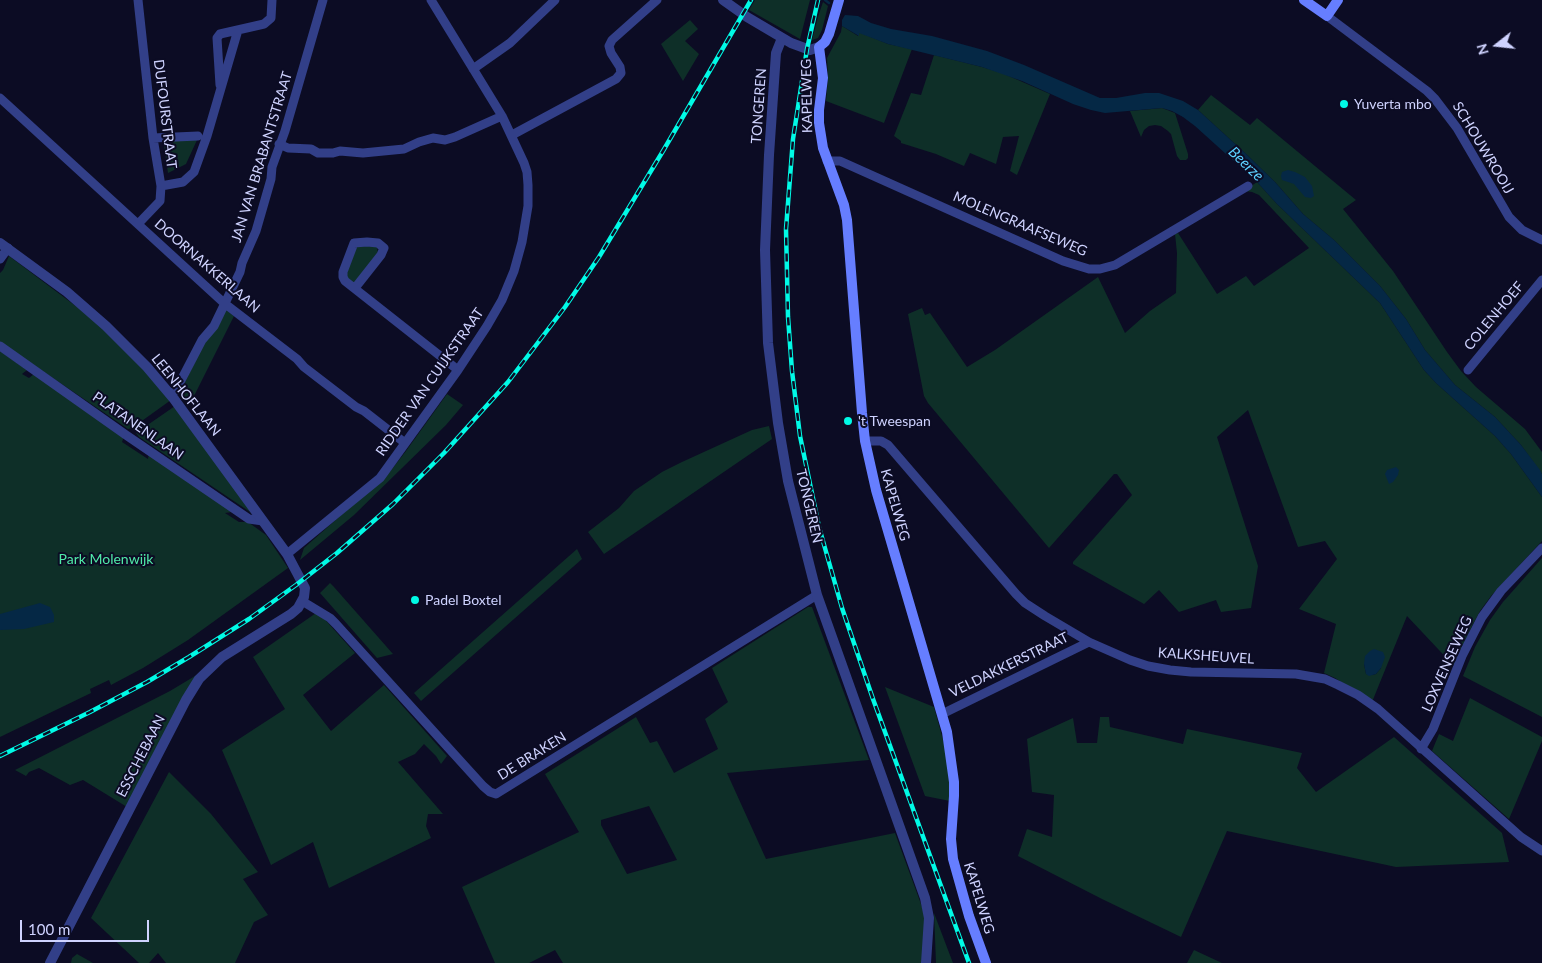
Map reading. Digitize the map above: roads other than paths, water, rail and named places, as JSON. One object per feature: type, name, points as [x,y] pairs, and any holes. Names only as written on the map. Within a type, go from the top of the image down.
[{"type":"main road","points":[[819,47],[825,42],[829,34],[838,0]]},
{"type":"main road","points":[[1304,0],[1327,16],[1338,0]]},
{"type":"main road","name":"KAPELWEG","points":[[819,47],[823,78],[819,123],[823,148],[844,205],[847,220],[862,413],[866,441],[876,490],[947,732],[954,782],[951,839],[953,859],[986,963]]},
{"type":"street","name":"DUFOURSTRAAT","points":[[138,0],[153,138],[161,186],[160,201],[138,224]]},
{"type":"street","points":[[220,92],[217,38],[220,34],[264,24],[271,18],[272,0]]},
{"type":"street","name":"JAN VAN BRABANTSTRAAT","points":[[171,395],[176,390],[202,340],[214,326],[240,272],[256,231],[271,179],[272,167],[285,131],[323,0]]},
{"type":"street","name":"RIDDER VAN CUIJKSTRAAT","points":[[287,554],[380,478],[488,326],[502,300],[514,271],[522,242],[528,206],[527,172],[502,116],[431,0]]},
{"type":"street","points":[[473,69],[510,43],[555,0]]},
{"type":"street","points":[[512,135],[616,79],[621,74],[609,46],[612,40],[657,0]]},
{"type":"street","points":[[723,0],[782,38],[807,49],[813,50],[819,47]]},
{"type":"street","name":"SCHOUWROOIJ","points":[[1327,16],[1436,99],[1457,128],[1509,217],[1522,230],[1542,240]]},
{"type":"street","points":[[161,186],[183,182],[194,172],[207,136],[238,30]]},
{"type":"street","name":"TONGEREN","points":[[782,38],[776,52],[765,250],[767,324],[778,423],[788,481],[816,595],[925,898],[928,918],[926,963]]},
{"type":"street","name":"DOORNAKKERLAAN","points":[[0,98],[224,303],[297,359],[356,408],[364,411],[405,443]]},
{"type":"street","points":[[279,144],[288,148],[311,149],[318,153],[333,153],[340,150],[363,153],[404,149],[433,138],[445,140],[456,137],[502,116]]},
{"type":"street","points":[[153,138],[198,136]]},
{"type":"street","name":"MOLENGRAAFSEWEG","points":[[827,161],[840,160],[1063,260],[1089,269],[1100,269],[1115,265],[1248,186]]},
{"type":"street","points":[[355,288],[381,255],[384,248],[378,243],[354,243],[343,277],[344,281],[458,370]]},
{"type":"street","points":[[0,259],[4,245]]},
{"type":"street","name":"LEENHOFLAAN","points":[[4,245],[67,292],[106,326],[147,367],[171,395],[287,554],[305,588],[302,601]]},
{"type":"street","name":"COLENHOEF","points":[[1468,370],[1542,280]]},
{"type":"street","name":"PLATANENLAAN","points":[[0,346],[248,518],[264,521]]},
{"type":"street","name":"KALKSHEUVEL","points":[[866,441],[881,441],[888,445],[1012,590],[1025,603],[1044,616],[1089,642],[1130,660],[1170,670],[1296,674],[1325,679],[1358,695],[1378,709],[1521,837],[1542,851]]},
{"type":"street","name":"LOXVENSEWEG","points":[[1421,749],[1433,729],[1462,656],[1482,617],[1501,591],[1542,548]]},
{"type":"street","name":"DE BRAKEN","points":[[302,601],[330,618],[483,786],[496,794],[816,595]]},
{"type":"street","name":"ESSCHEBAAN","points":[[50,963],[186,700],[199,679],[222,657],[291,614],[302,601]]},
{"type":"street","name":"VELDAKKERSTRAAT","points":[[942,714],[1089,642]]},
{"type":"water","points":[[845,15],[858,16],[871,23],[891,29],[932,36],[987,51],[1100,98],[1159,93],[1183,101],[1198,110],[1275,182],[1303,214],[1334,240],[1380,286],[1406,319],[1425,350],[1455,385],[1495,417],[1521,445],[1542,474],[1542,497],[1511,454],[1495,436],[1424,370],[1380,303],[1277,204],[1257,182],[1183,117],[1162,108],[1105,113],[1091,110],[1022,81],[982,67],[888,44],[859,33],[859,36],[842,26],[842,20]]},
{"type":"water","points":[[1288,170],[1305,177],[1312,186],[1314,196],[1311,198],[1305,197],[1294,184],[1282,180],[1282,172]]},
{"type":"water","points":[[1396,467],[1399,470],[1398,475],[1389,484],[1385,474],[1387,470]]},
{"type":"water","points":[[40,603],[50,607],[54,615],[54,622],[24,629],[0,630],[0,614]]},
{"type":"water","points":[[1374,649],[1383,652],[1385,657],[1381,668],[1376,674],[1369,676],[1366,674],[1364,664],[1365,656]]},
{"type":"waterway","name":"Beerze","points":[[825,0],[829,3]]},
{"type":"railway","points":[[0,756],[147,682],[249,619],[337,553],[393,504],[444,453],[508,382],[565,307],[599,257],[751,0]]},
{"type":"railway","points":[[818,0],[807,49],[793,139],[786,229],[788,317],[800,436],[819,527],[842,608],[969,963]]},
{"type":"place","name":"Yuverta mbo","points":[[1344,104]]},
{"type":"place","name":"'t Tweespan","points":[[848,421]]},
{"type":"place","name":"Padel Boxtel","points":[[415,600]]},
{"type":"park label","name":"Park Molenwijk","points":[[106,559]]}]
